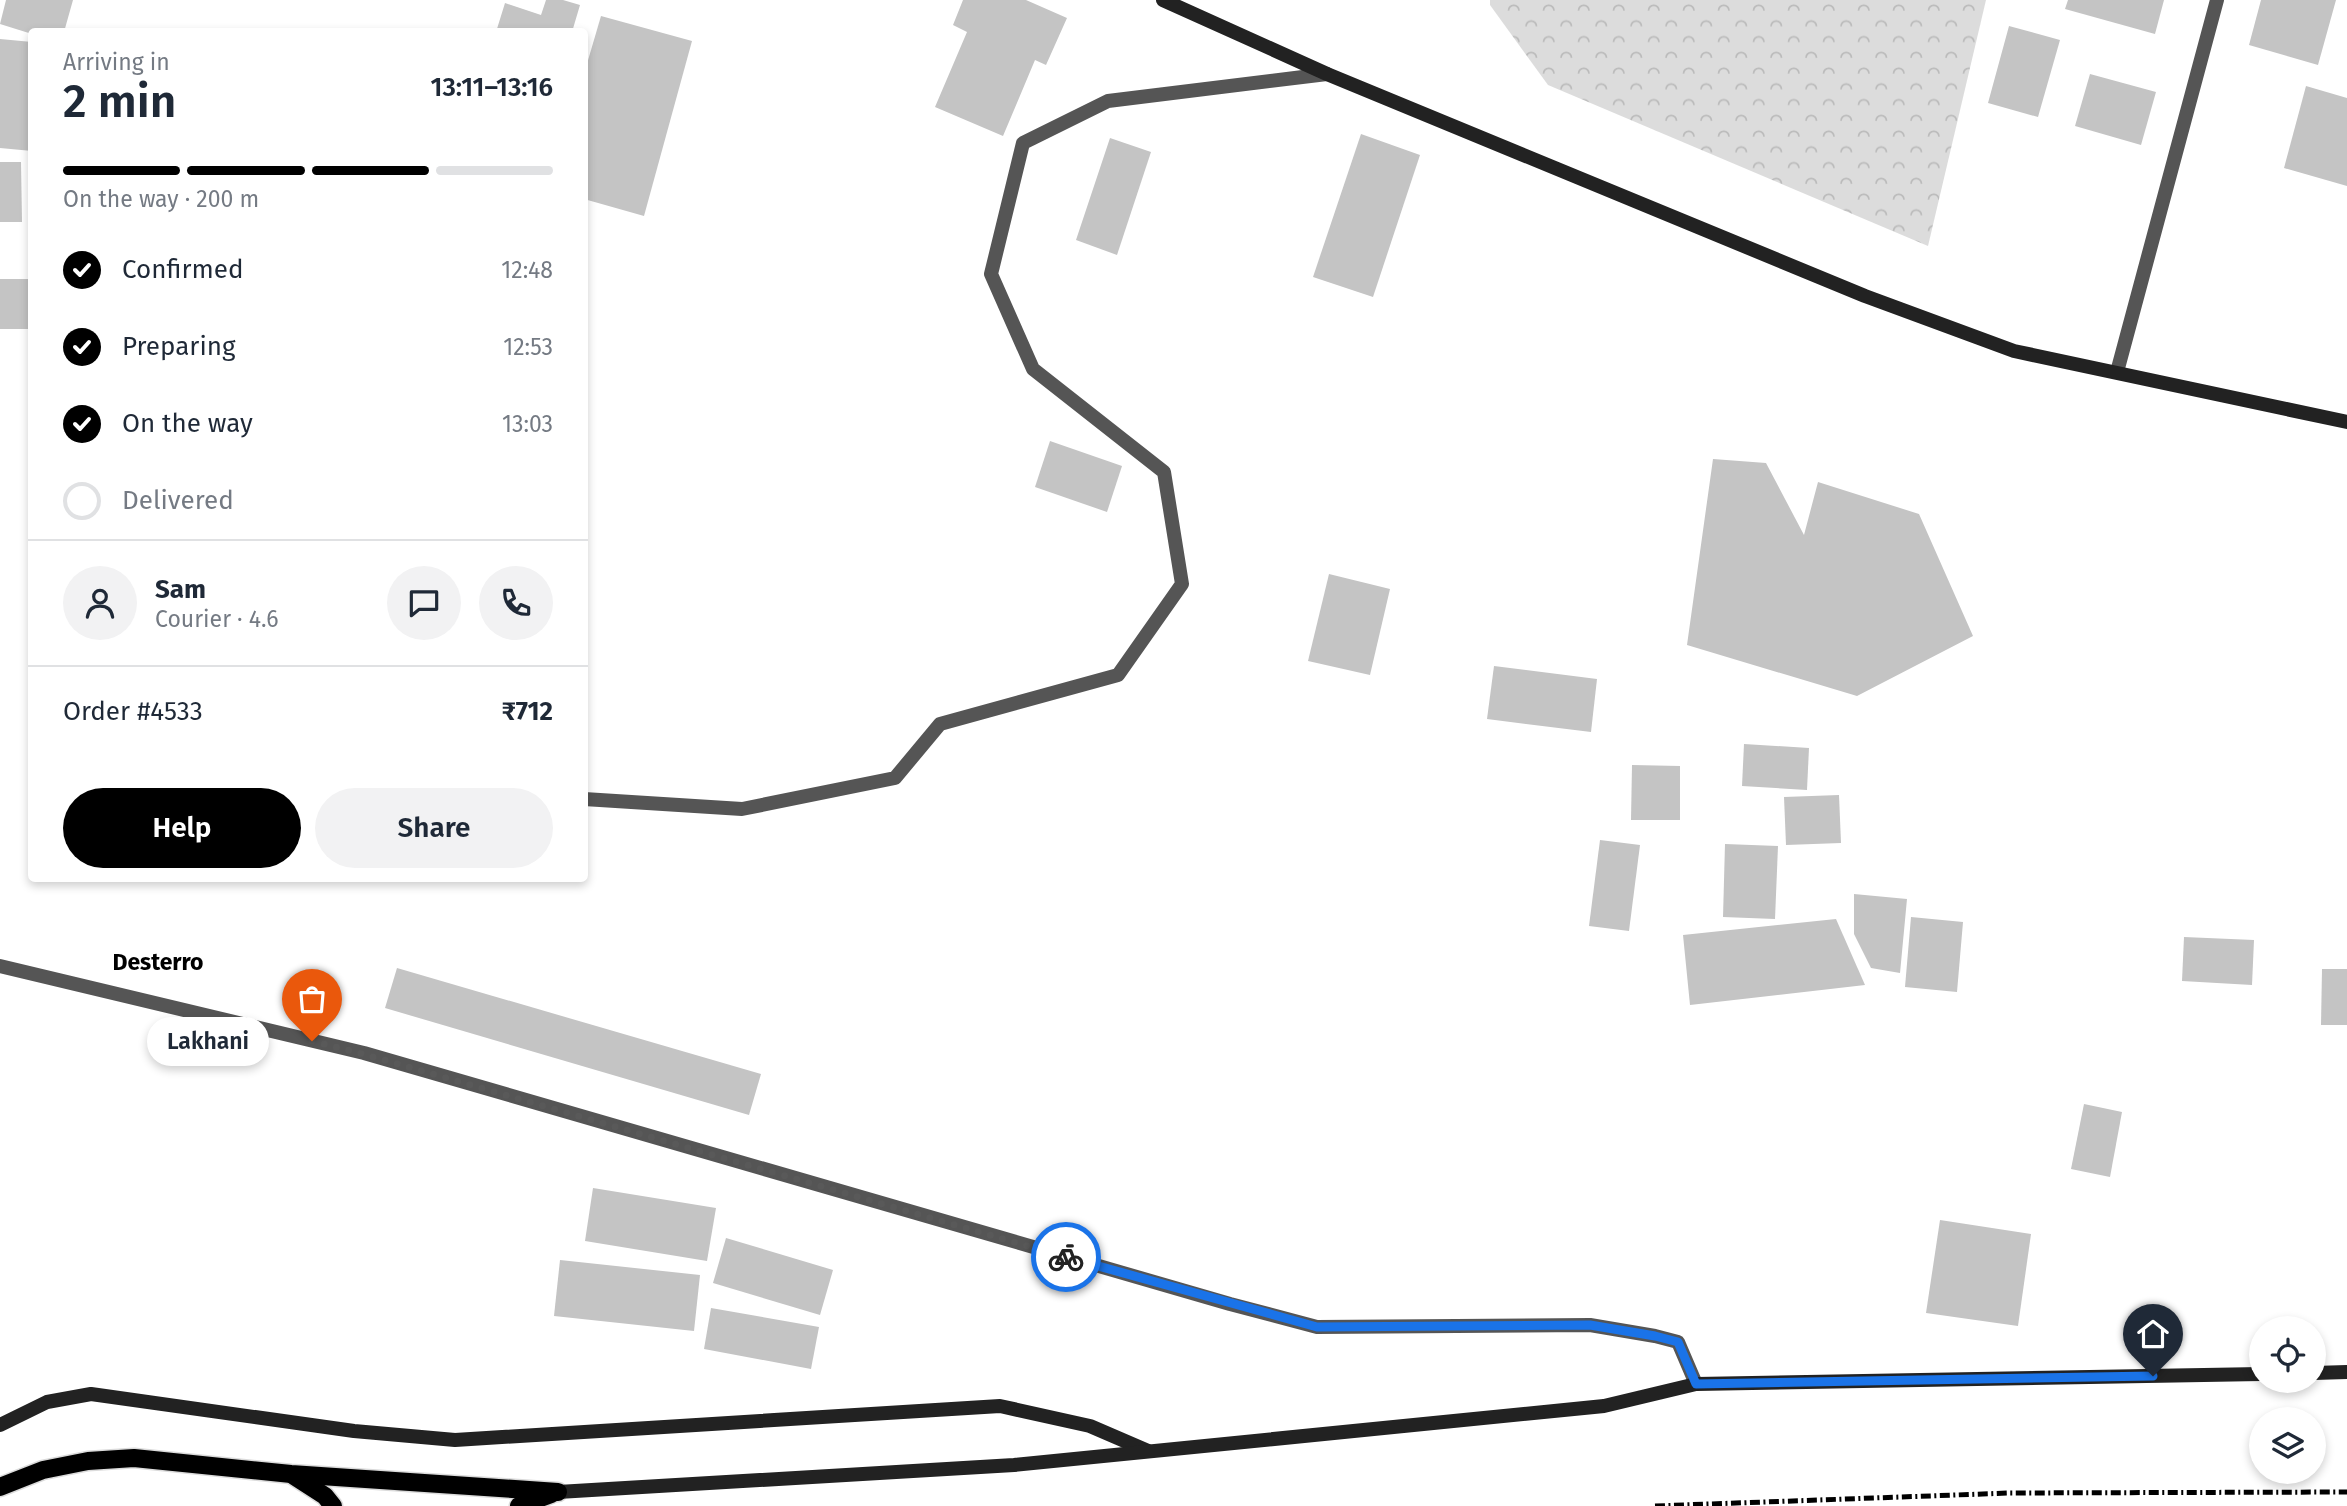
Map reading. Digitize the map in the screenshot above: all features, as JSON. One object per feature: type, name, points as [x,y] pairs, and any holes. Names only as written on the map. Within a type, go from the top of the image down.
[{"type":"main road","points":[[7,1484],[43,1470],[77,1463],[134,1458],[291,1474],[558,1492]]},
{"type":"main road","points":[[291,1474],[325,1496],[333,1506]]},
{"type":"main road","points":[[519,1506],[558,1492]]},
{"type":"street","points":[[1163,0],[1327,74],[1865,296],[2014,351],[2347,422]]},
{"type":"street","points":[[2117,372],[2217,0]]},
{"type":"street","points":[[588,799],[742,808],[895,778],[940,724],[1118,675],[1182,584],[1164,472],[1033,369],[991,274],[1023,143],[1108,101],[1327,74]]},
{"type":"street","points":[[0,966],[363,1054],[1317,1327],[1590,1325],[1655,1336],[1678,1342],[1696,1384]]},
{"type":"street","points":[[2326,1373],[2347,1372]]},
{"type":"street","points":[[558,1492],[1014,1465],[1604,1406],[1696,1384],[2249,1374]]},
{"type":"street","points":[[0,1425],[47,1402],[91,1394],[354,1431],[455,1440],[1000,1406],[1090,1426],[1150,1451]]},
{"type":"green space","points":[[1490,0],[1986,0],[1928,246],[1548,85],[1490,5]]},
{"type":"building","points":[[6,0],[73,0],[65,28],[28,28],[28,33],[0,24]]},
{"type":"building","points":[[546,0],[563,0],[580,5],[573,28],[497,28],[505,3],[541,15]]},
{"type":"building","points":[[963,0],[1026,0],[1067,18],[1046,65],[1035,60],[1003,136],[935,107],[967,32],[953,25]]},
{"type":"building","points":[[2068,0],[2164,0],[2155,34],[2065,9]]},
{"type":"building","points":[[2261,0],[2336,0],[2318,65],[2249,45]]},
{"type":"building","points":[[601,16],[692,41],[644,216],[588,200],[588,60]]},
{"type":"building","points":[[2009,26],[2060,40],[2038,117],[1988,103]]},
{"type":"building","points":[[0,39],[28,42],[28,151],[0,148]]},
{"type":"building","points":[[2090,74],[2156,92],[2141,145],[2075,126]]},
{"type":"building","points":[[2306,86],[2347,98],[2347,186],[2284,168]]},
{"type":"building","points":[[1361,134],[1420,155],[1373,297],[1313,277]]},
{"type":"building","points":[[1110,138],[1151,152],[1117,255],[1076,240]]},
{"type":"building","points":[[0,162],[21,162],[22,222],[0,222]]},
{"type":"building","points":[[0,279],[28,279],[28,329],[0,329]]},
{"type":"building","points":[[1050,441],[1122,466],[1107,512],[1035,487]]},
{"type":"building","points":[[1713,459],[1766,463],[1804,535],[1818,482],[1919,514],[1973,636],[1857,696],[1687,645]]},
{"type":"building","points":[[1329,574],[1390,589],[1370,675],[1308,661]]},
{"type":"building","points":[[1494,666],[1597,679],[1591,732],[1487,719]]},
{"type":"building","points":[[1744,744],[1809,748],[1807,790],[1742,786]]},
{"type":"building","points":[[1632,765],[1680,766],[1680,820],[1631,820]]},
{"type":"building","points":[[1839,795],[1841,843],[1786,845],[1784,797]]},
{"type":"building","points":[[1600,840],[1640,845],[1629,931],[1589,926]]},
{"type":"building","points":[[1725,844],[1778,846],[1775,919],[1723,917]]},
{"type":"building","points":[[1854,894],[1907,899],[1900,973],[1871,968],[1854,934]]},
{"type":"building","points":[[1911,917],[1963,922],[1957,992],[1905,987]]},
{"type":"building","points":[[1836,919],[1865,985],[1690,1005],[1683,935]]},
{"type":"building","points":[[2184,937],[2254,940],[2252,985],[2182,981]]},
{"type":"building","points":[[397,968],[761,1074],[749,1115],[385,1008]]},
{"type":"building","points":[[2322,969],[2347,969],[2347,1025],[2321,1025]]},
{"type":"building","points":[[2084,1104],[2122,1112],[2110,1177],[2071,1169]]},
{"type":"building","points":[[593,1188],[716,1208],[707,1261],[585,1241]]},
{"type":"building","points":[[1940,1220],[2031,1234],[2018,1326],[1926,1313]]},
{"type":"building","points":[[726,1238],[833,1270],[820,1315],[713,1283]]},
{"type":"building","points":[[560,1260],[700,1275],[694,1331],[554,1316]]},
{"type":"building","points":[[711,1308],[819,1327],[811,1369],[704,1349]]},
{"type":"railway","points":[[1655,1506],[2010,1493],[2347,1492]]},
{"type":"way so far","points":[[312,1041],[1066,1257]]},
{"type":"place","name":"Lakhani","points":[[312,1041]]},
{"type":"district","name":"Desterro","points":[[158,962]]},
{"type":"route","points":[[1066,1257],[1317,1327],[1590,1325],[1655,1336],[1678,1342],[1696,1384],[2153,1376]]}]
